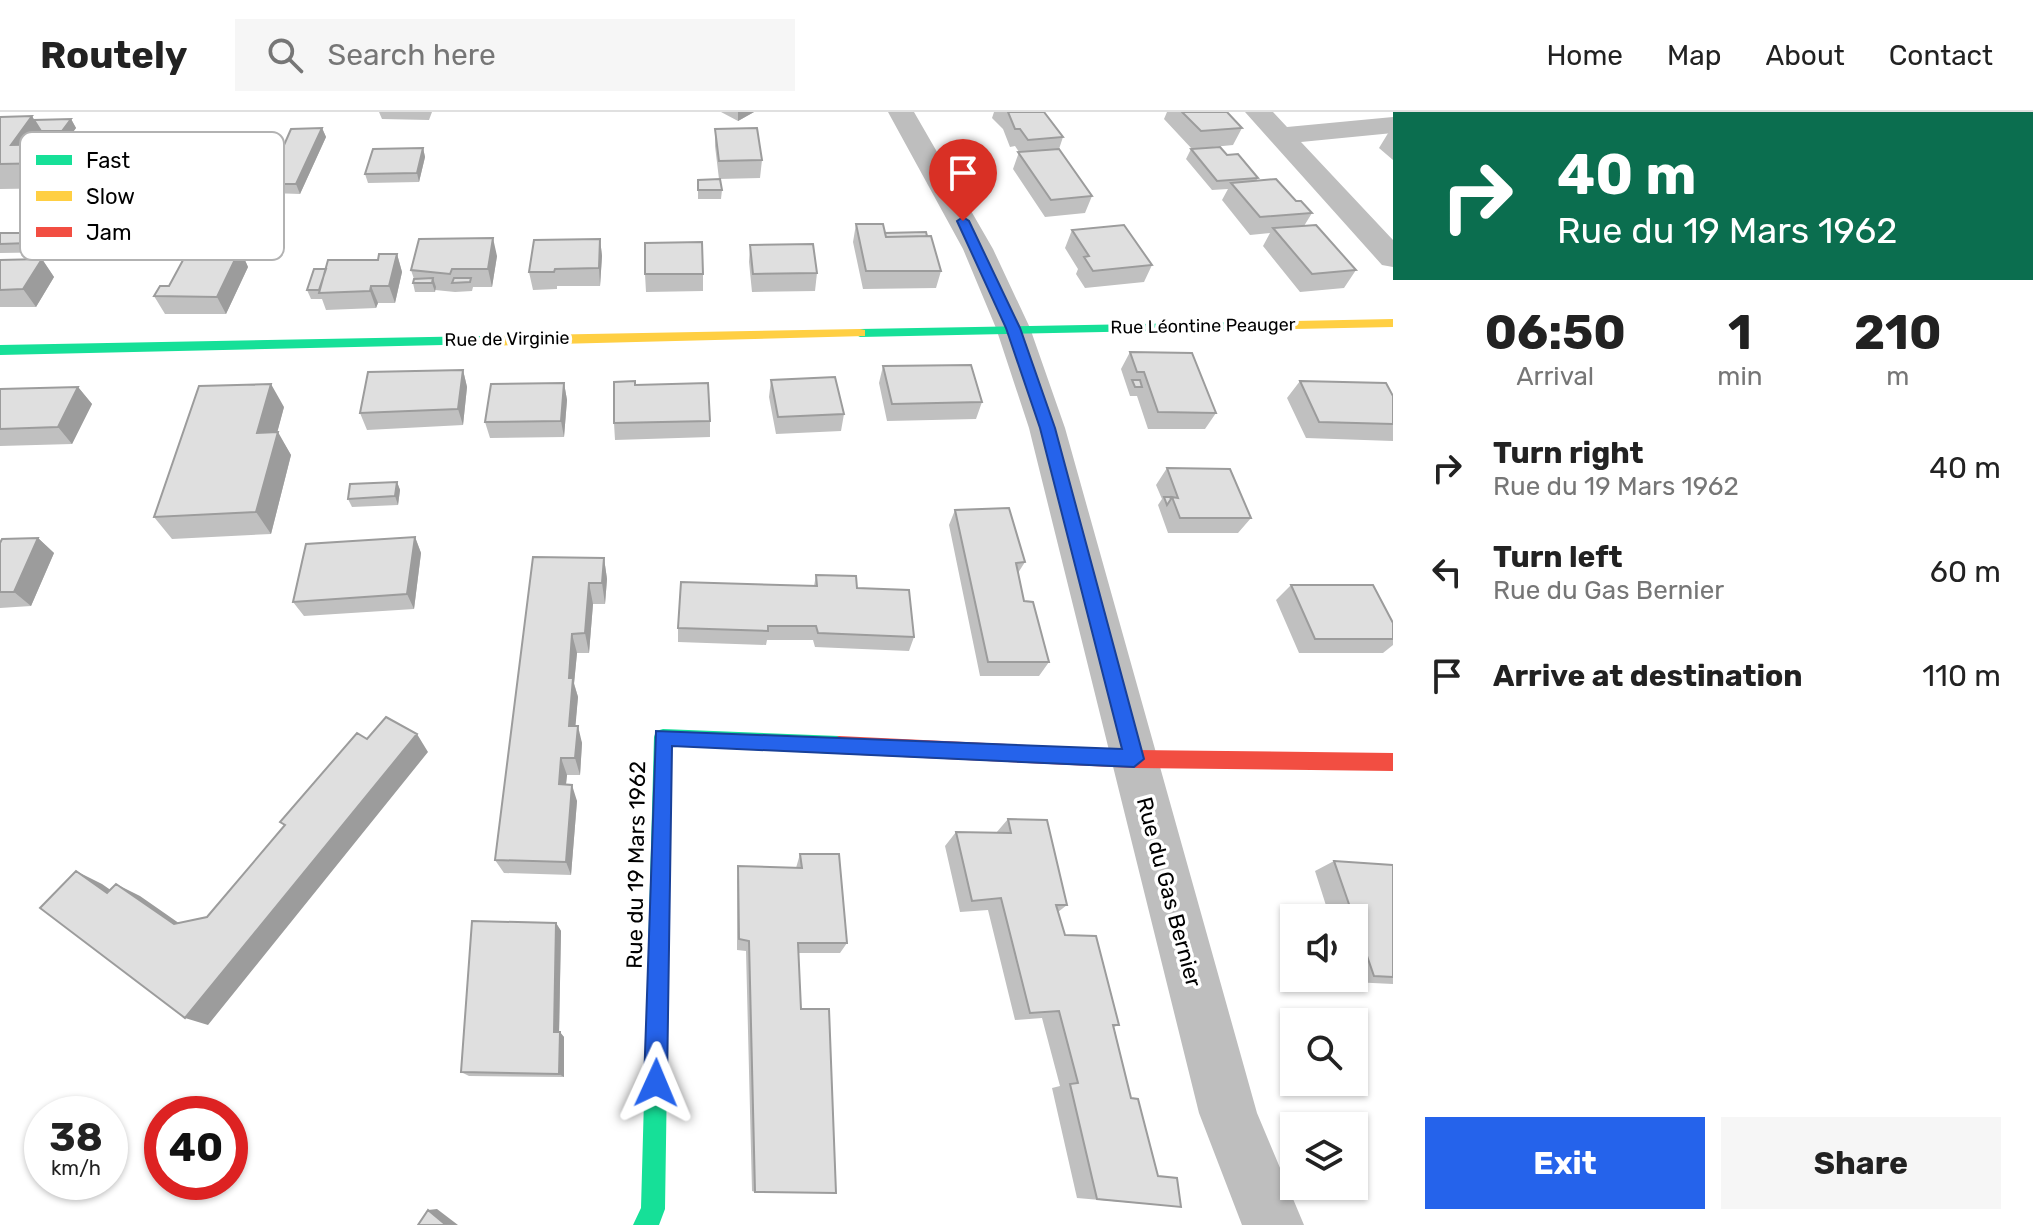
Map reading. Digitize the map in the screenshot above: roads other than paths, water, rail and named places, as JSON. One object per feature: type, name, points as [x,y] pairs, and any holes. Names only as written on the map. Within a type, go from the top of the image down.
[{"type":"street","name":"Rue du Gas Bernier","points":[[901,112],[978,249],[1013,328],[1047,428],[1228,1113],[1273,1225]]},
{"type":"street","points":[[1258,112],[1393,258]]},
{"type":"street","points":[[1279,136],[1393,125]]},
{"type":"street","name":"Rue Léontine Peauger","points":[[1013,328],[1393,323]]},
{"type":"street","name":"Rue de Virginie","points":[[0,350],[1013,328]]},
{"type":"street","name":"Rue du 19 Mars 1962","points":[[646,1225],[653,1209],[663,737],[1134,759]]},
{"type":"street","points":[[1134,759],[1393,762]]}]
